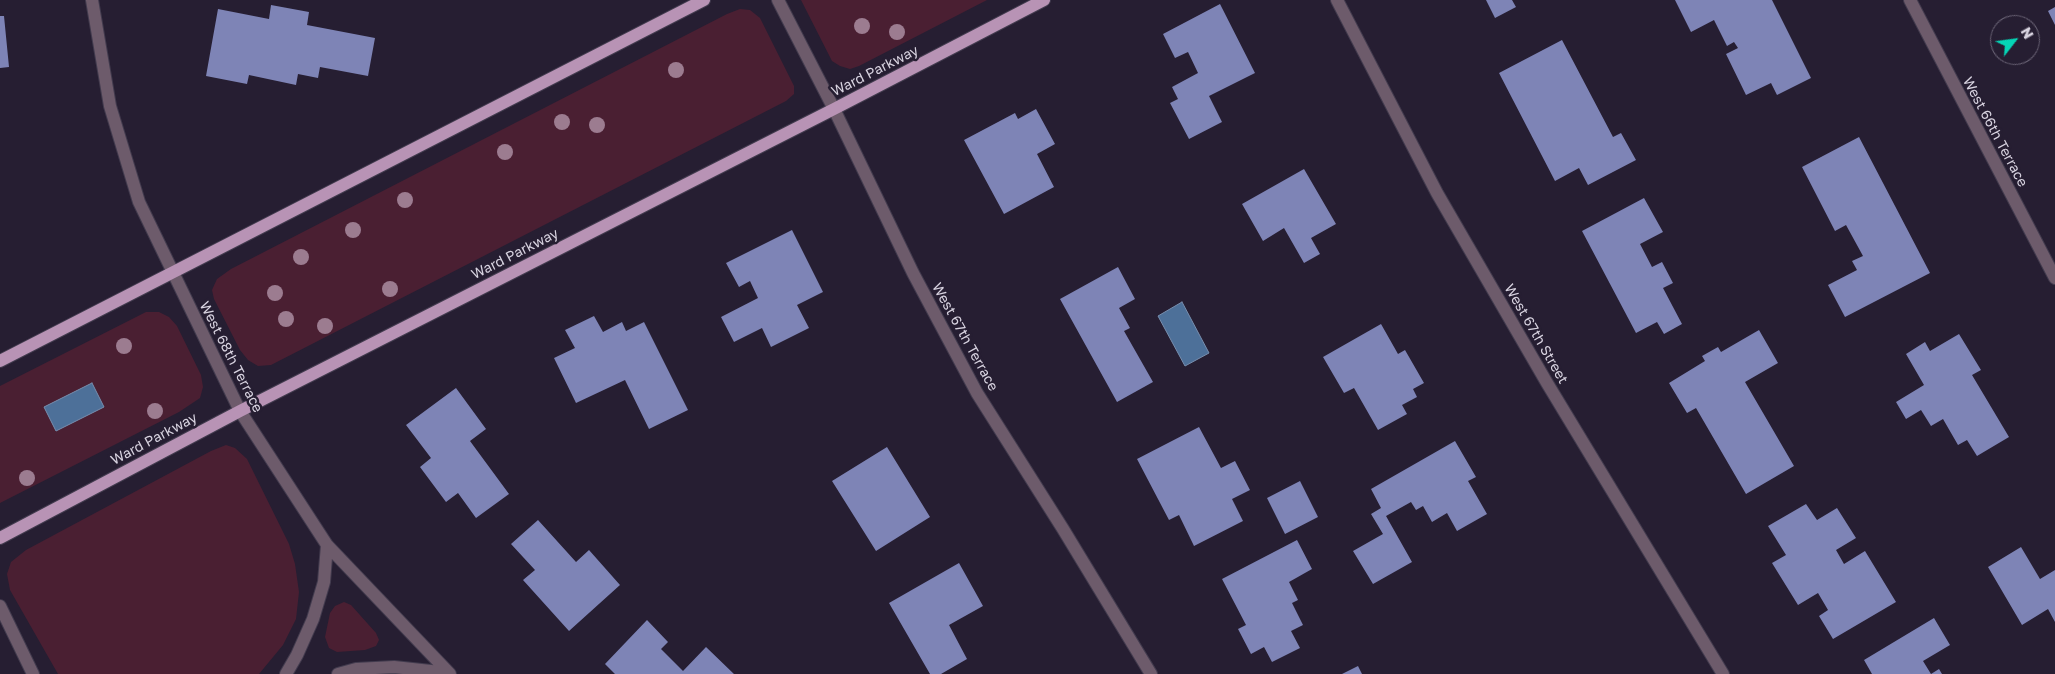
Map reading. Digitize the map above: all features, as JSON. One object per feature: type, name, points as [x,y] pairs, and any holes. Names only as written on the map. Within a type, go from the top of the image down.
[{"type":"main road","points":[[0,361],[704,0]]},
{"type":"main road","name":"Ward Parkway","points":[[0,538],[240,411],[1044,0]]},
{"type":"street","name":"West 68th Terrace","points":[[92,0],[110,106],[139,202],[240,411],[327,545],[449,673]]},
{"type":"street","name":"West 67th Terrace","points":[[778,0],[834,109],[913,273],[977,394],[1063,529],[1151,674]]},
{"type":"street","name":"West 67th Street","points":[[1337,0],[1437,193],[1547,383],[1723,674]]},
{"type":"street","name":"West 66th Terrace","points":[[1910,0],[2055,278]]},
{"type":"street","points":[[286,674],[297,655],[313,618],[324,582],[327,545]]},
{"type":"street","points":[[0,606],[33,674]]},
{"type":"street","name":"West 68th Terrace","points":[[338,674],[356,669],[394,667],[449,673]]},
{"type":"shaded area","points":[[801,0],[987,0],[850,69],[832,61]]},
{"type":"shaded area","points":[[740,9],[750,10],[760,18],[794,86],[794,94],[786,101],[271,365],[258,366],[248,360],[240,350],[214,299],[212,290],[217,279],[231,269]]},
{"type":"shaded area","points":[[146,312],[159,312],[169,317],[177,326],[201,375],[203,387],[200,398],[179,412],[0,503],[0,386]]},
{"type":"shaded area","points":[[226,445],[235,448],[247,459],[289,544],[295,564],[299,592],[296,619],[283,645],[259,674],[58,674],[10,590],[7,574],[11,562],[26,550],[211,451]]},
{"type":"shaded area","points":[[344,602],[351,605],[376,633],[379,640],[376,646],[365,650],[337,652],[329,648],[325,637],[330,613],[335,606]]},
{"type":"water","points":[[1182,302],[1209,353],[1185,366],[1158,316]]},
{"type":"water","points":[[92,383],[104,407],[56,431],[44,407]]},
{"type":"building","points":[[1486,0],[1512,0],[1516,7],[1495,18]]},
{"type":"building","points":[[1675,0],[1772,0],[1811,78],[1777,95],[1771,83],[1746,95],[1726,54],[1738,48],[1734,42],[1727,46],[1714,20],[1691,32]]},
{"type":"building","points":[[1220,4],[1255,73],[1209,96],[1222,122],[1189,139],[1170,103],[1178,99],[1172,87],[1198,73],[1188,52],[1175,58],[1163,34]]},
{"type":"building","points":[[271,5],[309,12],[307,25],[375,38],[368,76],[320,67],[318,78],[298,74],[296,85],[249,75],[247,84],[206,76],[218,9],[269,19]]},
{"type":"building","points":[[2055,7],[2055,25],[2048,11]]},
{"type":"building","points":[[0,16],[4,16],[9,67],[0,68]]},
{"type":"building","points":[[1562,40],[1613,137],[1621,133],[1636,160],[1588,185],[1579,168],[1555,181],[1499,73]]},
{"type":"building","points":[[1036,109],[1055,144],[1037,154],[1054,187],[1004,214],[964,140],[1015,113],[1018,119]]},
{"type":"building","points":[[1859,137],[1930,273],[1845,317],[1828,285],[1857,270],[1852,261],[1863,256],[1846,225],[1835,231],[1802,167]]},
{"type":"building","points":[[1304,169],[1336,224],[1311,238],[1320,254],[1304,263],[1284,228],[1263,241],[1242,204]]},
{"type":"building","points":[[1644,198],[1663,232],[1640,244],[1652,267],[1662,262],[1673,283],[1663,288],[1682,324],[1664,334],[1657,322],[1636,333],[1582,231]]},
{"type":"building","points":[[792,230],[823,292],[797,305],[809,328],[771,347],[762,328],[734,342],[721,317],[758,298],[750,281],[739,287],[726,263]]},
{"type":"building","points":[[1118,267],[1135,299],[1119,308],[1130,328],[1124,331],[1153,382],[1117,402],[1060,299]]},
{"type":"building","points":[[594,316],[603,332],[622,322],[626,331],[644,322],[688,410],[649,429],[625,380],[576,403],[554,358],[575,348],[565,330]]},
{"type":"building","points":[[1381,324],[1398,354],[1405,350],[1424,383],[1413,389],[1417,397],[1402,405],[1407,414],[1378,430],[1354,388],[1344,393],[1323,357]]},
{"type":"building","points":[[1759,330],[1778,363],[1745,382],[1794,466],[1746,494],[1696,408],[1687,413],[1669,383],[1705,361],[1702,356],[1718,347],[1721,352]]},
{"type":"building","points":[[1959,334],[1981,370],[1972,375],[2009,437],[1977,456],[1967,440],[1958,445],[1943,419],[1931,426],[1921,410],[1906,419],[1896,402],[1924,385],[1906,354],[1925,342],[1930,351]]},
{"type":"building","points":[[456,388],[486,429],[470,441],[509,494],[476,518],[458,493],[446,502],[420,467],[431,458],[406,425]]},
{"type":"building","points":[[1199,427],[1221,468],[1235,461],[1250,490],[1232,499],[1243,521],[1194,546],[1179,515],[1169,520],[1137,459]]},
{"type":"building","points":[[1455,441],[1476,477],[1468,481],[1487,514],[1457,531],[1447,513],[1432,522],[1423,506],[1416,510],[1411,502],[1386,516],[1412,562],[1373,584],[1353,551],[1383,534],[1371,514],[1381,508],[1371,489]]},
{"type":"building","points":[[887,447],[930,517],[876,551],[832,481]]},
{"type":"building","points":[[1300,481],[1318,517],[1285,534],[1267,498]]},
{"type":"building","points":[[1806,504],[1817,520],[1837,508],[1856,538],[1836,550],[1844,564],[1865,551],[1896,602],[1833,639],[1819,616],[1828,610],[1818,593],[1798,605],[1772,563],[1786,555],[1768,526]]},
{"type":"building","points":[[538,520],[576,562],[589,550],[620,585],[569,631],[523,580],[535,570],[511,544]]},
{"type":"building","points":[[1297,540],[1312,569],[1289,582],[1298,600],[1292,603],[1303,625],[1291,631],[1300,648],[1272,662],[1264,647],[1251,654],[1238,629],[1246,625],[1222,579]]},
{"type":"building","points":[[2021,547],[2040,579],[2055,570],[2055,622],[2048,609],[2022,625],[1988,567]]},
{"type":"building","points":[[959,563],[983,606],[949,625],[967,659],[941,674],[930,674],[889,603]]},
{"type":"building","points":[[1934,618],[1950,645],[1923,661],[1931,674],[1872,674],[1864,660]]},
{"type":"building","points":[[647,620],[668,642],[661,649],[683,671],[706,647],[734,674],[615,674],[605,664]]},
{"type":"building","points":[[1358,666],[1362,674],[1342,674]]},
{"type":"building","points":[[1939,669],[1942,674],[1931,674]]}]
